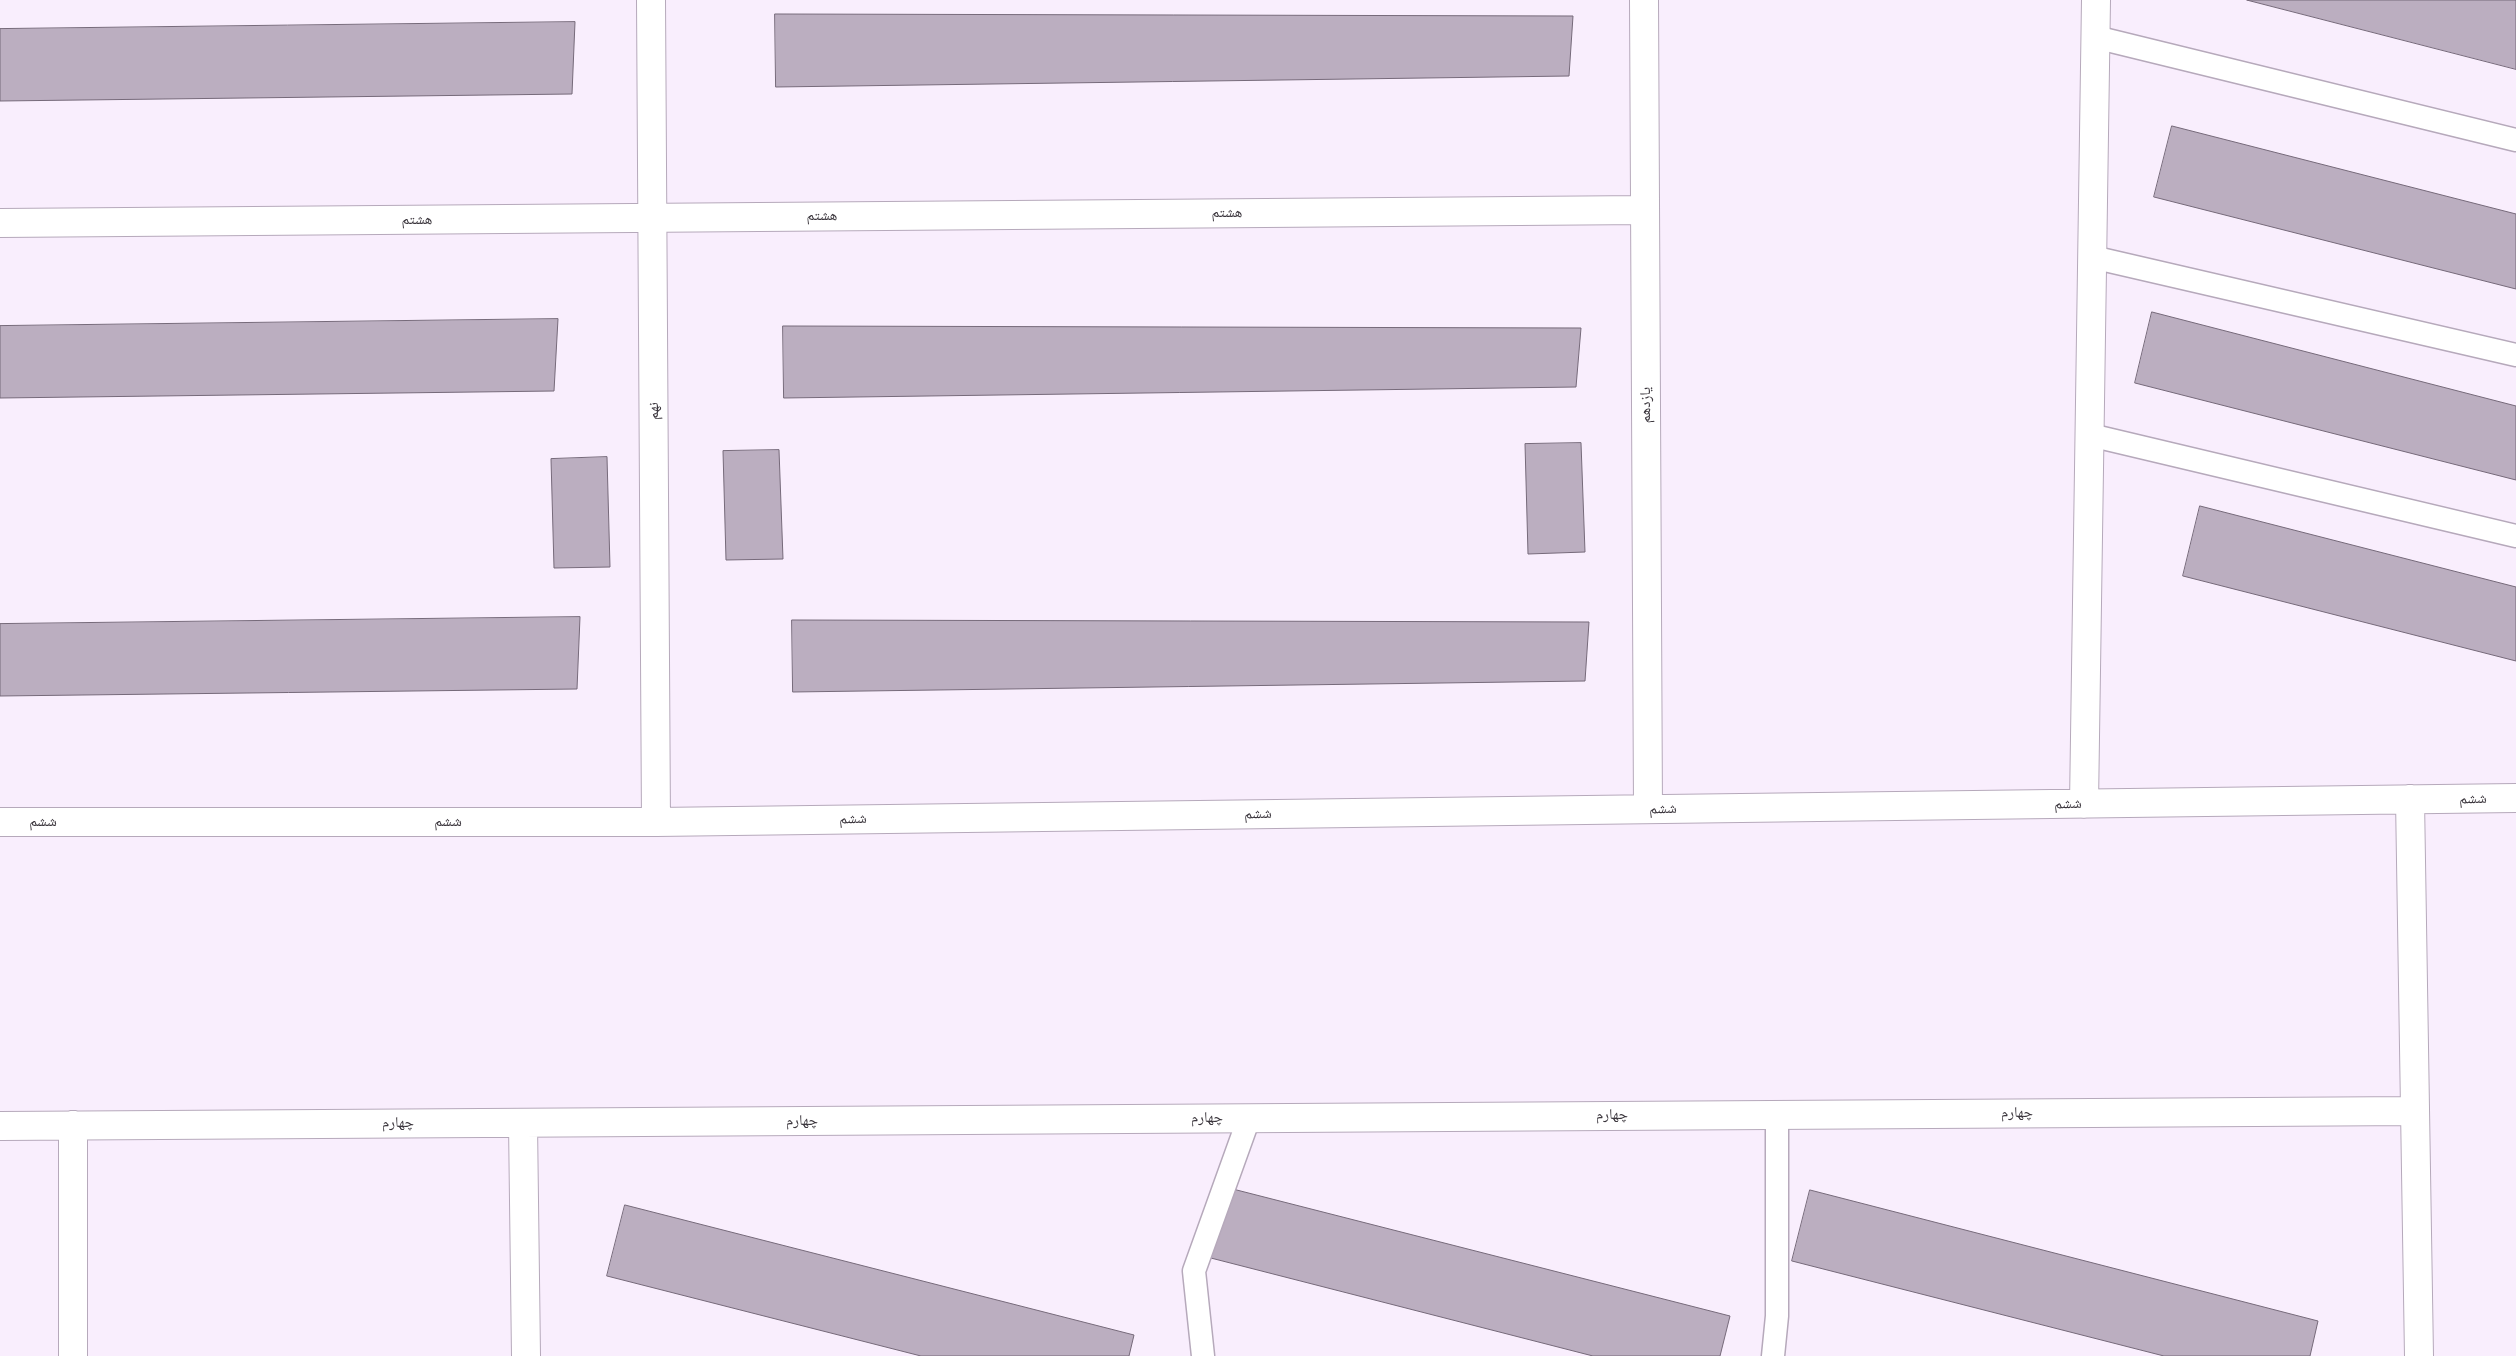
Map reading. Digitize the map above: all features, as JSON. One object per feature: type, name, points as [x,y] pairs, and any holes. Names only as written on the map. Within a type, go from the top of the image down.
[{"type":"street","name":"نهم","points":[[651,0],[656,822]]},
{"type":"street","name":"یازدهم","points":[[1644,0],[1648,809]]},
{"type":"street","points":[[2084,804],[2096,0]]},
{"type":"street","name":"هشتم","points":[[0,223],[1645,210]]},
{"type":"street","name":"ششم","points":[[0,822],[656,822],[2516,798]]},
{"type":"street","points":[[2410,799],[2419,1356]]},
{"type":"street","name":"چهارم","points":[[0,1126],[2415,1111]]},
{"type":"street","points":[[523,1123],[526,1356]]},
{"type":"street","points":[[73,1125],[73,1356]]},
{"type":"lane","points":[[2095,37],[2516,140]]},
{"type":"lane","points":[[2092,257],[2516,355]]},
{"type":"lane","points":[[2090,435],[2516,536]]},
{"type":"lane","points":[[1773,1356],[1777,1316],[1777,1114]]},
{"type":"lane","points":[[1203,1356],[1194,1271],[1249,1118]]},
{"type":"building","points":[[2247,0],[2516,0],[2516,69]]},
{"type":"building","points":[[775,14],[1573,16],[1569,76],[776,87]]},
{"type":"building","points":[[575,22],[572,94],[0,101],[0,29]]},
{"type":"building","points":[[2172,126],[2516,214],[2516,289],[2154,197]]},
{"type":"building","points":[[2152,312],[2516,406],[2516,480],[2135,383]]},
{"type":"building","points":[[558,319],[554,391],[0,398],[0,326]]},
{"type":"building","points":[[783,326],[1581,328],[1576,387],[784,398]]},
{"type":"building","points":[[1581,443],[1585,552],[1528,554],[1525,444]]},
{"type":"building","points":[[779,450],[783,559],[726,560],[723,451]]},
{"type":"building","points":[[607,457],[610,567],[554,568],[551,459]]},
{"type":"building","points":[[2200,506],[2516,587],[2516,661],[2183,576]]},
{"type":"building","points":[[580,617],[577,689],[0,696],[0,624]]},
{"type":"building","points":[[792,620],[1589,622],[1585,681],[793,692]]},
{"type":"building","points":[[1221,1186],[1730,1316],[1720,1356],[1593,1356],[1203,1256]]},
{"type":"building","points":[[1810,1190],[2318,1321],[2310,1356],[2164,1356],[1792,1261]]},
{"type":"building","points":[[625,1205],[1134,1335],[1129,1356],[921,1356],[607,1276]]}]
